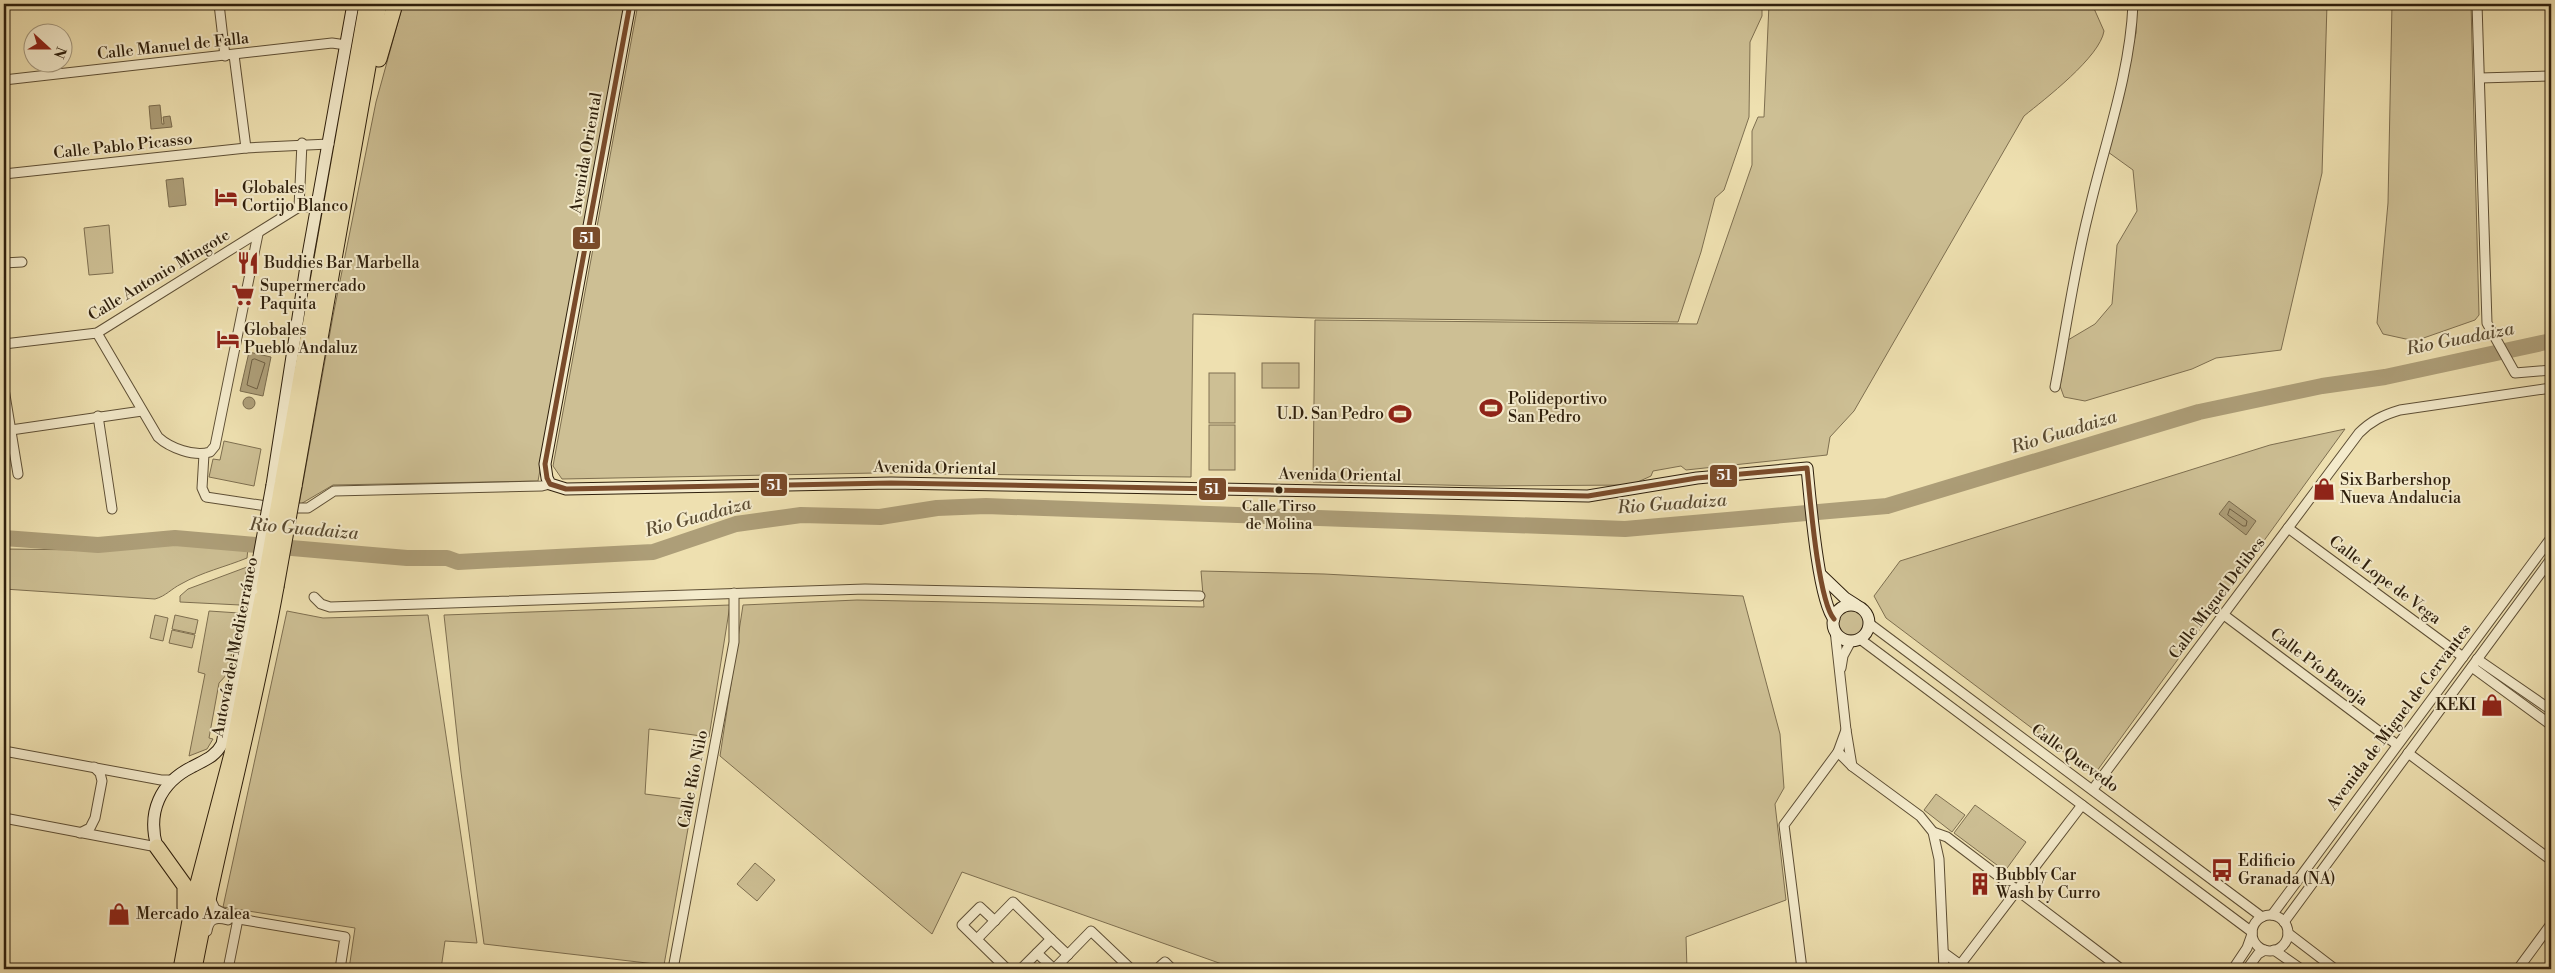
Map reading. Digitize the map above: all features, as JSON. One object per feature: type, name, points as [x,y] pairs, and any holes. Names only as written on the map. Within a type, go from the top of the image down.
[{"type":"highway","points":[[355,76],[353,48],[358,4]]},
{"type":"highway","name":"Autovía del Mediterráneo","points":[[185,968],[194,899],[232,754],[264,588],[367,4]]},
{"type":"highway","name":"Autovía del Mediterráneo","points":[[283,485],[358,127],[379,4]]},
{"type":"highway","points":[[358,127],[369,102],[395,4]]},
{"type":"highway","name":"Autovía del Mediterráneo","points":[[185,968],[208,893],[261,674],[264,588]]},
{"type":"highway","points":[[157,847],[164,859],[181,879],[186,890],[186,904],[179,941],[185,968]]},
{"type":"street","points":[[219,4],[246,148]]},
{"type":"street","points":[[4,818],[157,847],[153,831],[153,813],[161,794],[171,780],[208,760],[222,744],[264,588],[283,485],[306,266],[353,4]]},
{"type":"street","name":"Avenida Oriental","points":[[630,4],[545,464],[545,471],[550,484],[566,489],[891,482],[1588,496],[1697,478],[1807,468],[1821,575]]},
{"type":"street","points":[[2055,387],[2087,217],[2125,68],[2132,32],[2132,4]]},
{"type":"street","points":[[2477,4],[2487,323],[2515,373],[2551,370]]},
{"type":"street","name":"Calle Manuel de Falla","points":[[4,80],[332,43],[346,45]]},
{"type":"street","points":[[2480,78],[2551,76]]},
{"type":"street","points":[[302,143],[299,207],[318,207]]},
{"type":"street","name":"Calle Pablo Picasso","points":[[4,174],[246,148],[302,143],[329,144]]},
{"type":"street","name":"Calle Antonio Mingote","points":[[4,344],[97,333],[299,207]]},
{"type":"street","points":[[97,333],[158,437],[168,446],[204,454],[210,452],[215,446],[258,234]]},
{"type":"street","points":[[4,263],[22,262]]},
{"type":"street","name":"Calle Miguel Delibes","points":[[2093,789],[2366,426],[2381,416],[2400,410],[2551,388]]},
{"type":"street","points":[[4,389],[18,474]]},
{"type":"street","points":[[11,430],[142,411]]},
{"type":"street","points":[[98,416],[112,509]]},
{"type":"street","points":[[204,454],[202,488],[206,497],[258,506],[301,510],[314,505],[334,491],[550,484]]},
{"type":"street","name":"Calle Lope de Vega","points":[[2288,528],[2463,657]]},
{"type":"street","name":"Avenida de Miguel de Cervantes","points":[[2267,916],[2551,538]]},
{"type":"street","name":"Avenida de Miguel de Cervantes","points":[[2284,922],[2551,559]]},
{"type":"street","points":[[1821,575],[1845,598],[1866,612],[1870,624],[1867,632],[1856,640],[1843,656],[1840,673]]},
{"type":"street","points":[[1821,575],[1829,613],[1841,638],[1856,640]]},
{"type":"street","points":[[314,597],[321,604],[330,607],[865,589],[1200,596]]},
{"type":"street","name":"Calle Río Nilo","points":[[673,969],[734,642],[734,593]]},
{"type":"street","points":[[1852,766],[1840,673],[1834,644],[1834,624],[1842,607],[1857,605]]},
{"type":"street","name":"Calle Pío Baroja","points":[[2224,615],[2396,744]]},
{"type":"street","name":"Calle Quevedo","points":[[1870,624],[2267,916]]},
{"type":"street","name":"Calle Quevedo","points":[[1856,640],[2082,805],[2252,933]]},
{"type":"street","points":[[2475,663],[2551,710]]},
{"type":"street","points":[[2475,663],[2551,725]]},
{"type":"street","points":[[1802,969],[1784,825],[1838,752],[1846,730]]},
{"type":"street","points":[[4,751],[161,780],[171,780]]},
{"type":"street","points":[[1838,752],[1852,766],[1920,816],[1933,832],[1939,859],[1944,969]]},
{"type":"street","points":[[2408,753],[2551,860]]},
{"type":"street","points":[[80,833],[90,828],[95,818],[102,781],[100,773],[94,767]]},
{"type":"street","points":[[1944,953],[1963,967],[2016,891],[2082,805]]},
{"type":"street","points":[[1933,832],[1946,837],[2121,969]]},
{"type":"street","points":[[208,893],[215,909],[235,919]]},
{"type":"street","points":[[976,939],[1013,902],[1068,955]]},
{"type":"street","points":[[995,920],[980,906],[962,925],[1007,969]]},
{"type":"street","points":[[2233,969],[2247,948],[2257,920],[2267,916],[2284,922],[2288,933],[2335,969]]},
{"type":"street","points":[[199,969],[209,924],[215,918],[235,919],[345,937],[340,969]]},
{"type":"street","points":[[228,969],[235,919]]},
{"type":"street","points":[[2518,969],[2551,924]]},
{"type":"street","points":[[1037,952],[1054,969],[1091,931],[1128,968]]},
{"type":"street","points":[[2252,933],[2257,945],[2270,950],[2301,969]]},
{"type":"street","points":[[2247,969],[2258,954],[2284,944],[2288,933]]},
{"type":"street","points":[[1021,969],[1051,938]]},
{"type":"street","points":[[1157,969],[1165,962],[1172,969]]},
{"type":"shaded area","points":[[403,4],[625,4],[538,481],[333,485],[299,505],[333,316],[376,102]]},
{"type":"shaded area","points":[[638,4],[1762,4],[1762,16],[1750,42],[1749,117],[1724,190],[1715,198],[1701,252],[1678,322],[1315,318],[1193,314],[1191,477],[876,473],[562,479],[553,466]]},
{"type":"shaded area","points":[[1769,4],[2092,4],[2104,31],[2093,53],[2082,65],[2024,116],[1854,411],[1830,437],[1827,455],[1686,470],[1681,466],[1653,471],[1651,476],[1631,485],[1485,486],[1313,482],[1315,320],[1697,324],[1752,165],[1752,131],[1758,117],[1764,117]]},
{"type":"shaded area","points":[[2137,4],[2327,4],[2322,173],[2281,350],[2216,358],[2192,369],[2085,401],[2064,397],[2060,386],[2068,340],[2095,324],[2112,304],[2117,245],[2137,211],[2133,170],[2108,152],[2136,33]]},
{"type":"shaded area","points":[[2392,4],[2471,4],[2479,315],[2475,320],[2415,341],[2383,334],[2377,323],[2388,203]]},
{"type":"shaded area","points":[[109,225],[113,273],[89,275],[84,228]]},
{"type":"shaded area","points":[[1262,363],[1299,363],[1299,388],[1262,388]]},
{"type":"shaded area","points":[[1209,373],[1235,373],[1235,423],[1209,423]]},
{"type":"shaded area","points":[[1209,425],[1235,425],[1235,470],[1209,470]]},
{"type":"shaded area","points":[[2345,429],[2094,775],[1886,618],[1874,596],[1900,561],[2270,445]]},
{"type":"shaded area","points":[[224,441],[261,449],[254,486],[209,477],[213,459],[220,460]]},
{"type":"shaded area","points":[[186,543],[248,548],[247,558],[197,576],[155,599],[4,589],[4,549],[89,550],[141,544]]},
{"type":"shaded area","points":[[247,567],[240,605],[180,602],[180,596],[188,589]]},
{"type":"shaded area","points":[[1201,571],[1324,574],[1743,596],[1780,734],[1784,788],[1775,804],[1786,900],[1686,937],[1687,969],[1236,969],[962,872],[932,934],[720,756],[743,605],[857,600],[1204,607]]},
{"type":"shaded area","points":[[730,605],[709,737],[649,729],[645,794],[693,800],[664,965],[484,944],[461,772],[444,615]]},
{"type":"shaded area","points":[[1851,609],[1860,613],[1864,622],[1860,631],[1851,635],[1842,631],[1838,622],[1842,613]]},
{"type":"shaded area","points":[[209,611],[239,613],[228,673],[219,683],[209,738],[213,739],[207,749],[189,756],[205,674],[198,672]]},
{"type":"shaded area","points":[[287,611],[323,618],[428,615],[477,943],[445,941],[441,969],[349,969],[355,928],[223,907]]},
{"type":"shaded area","points":[[155,615],[168,618],[163,641],[150,638]]},
{"type":"shaded area","points":[[175,615],[198,620],[195,634],[172,629]]},
{"type":"shaded area","points":[[172,630],[195,635],[192,648],[169,643]]},
{"type":"shaded area","points":[[1936,794],[1965,815],[1952,832],[1924,810]]},
{"type":"shaded area","points":[[1975,805],[2026,842],[2005,871],[1954,833]]},
{"type":"shaded area","points":[[755,863],[775,880],[757,901],[737,884]]},
{"type":"water","points":[[160,105],[162,124],[164,124],[163,117],[170,116],[172,127],[151,129],[149,106]]},
{"type":"water","points":[[183,178],[186,205],[169,207],[166,180]]},
{"type":"water","points":[[249,352],[271,357],[263,396],[240,391]]},
{"type":"water","points":[[247,397],[251,397],[255,403],[251,409],[247,409],[243,405],[243,401]]},
{"type":"water","points":[[2229,501],[2256,521],[2246,535],[2219,514]]},
{"type":"waterway","name":"Rio Guadaiza","points":[[4,538],[98,545],[175,538],[407,558],[447,558],[458,562],[653,552],[736,524],[801,515],[880,517],[937,508],[986,506],[1625,529],[1887,506],[2199,412],[2322,386],[2385,377],[2551,341]]},
{"type":"transit line","name":"51","points":[[630,4],[545,464],[550,484],[566,489],[891,483],[1588,496],[1697,478],[1807,468],[1819,571],[1828,608],[1834,619]]},
{"type":"place","name":"Globales Cortijo Blanco","points":[[226,197]]},
{"type":"place","name":"Buddies Bar Marbella","points":[[248,263]]},
{"type":"place","name":"Supermercado Paquita","points":[[243,295]]},
{"type":"place","name":"Globales Pueblo Andaluz","points":[[228,339]]},
{"type":"place","name":"Polideportivo San Pedro","points":[[1491,408]]},
{"type":"place","name":"U.D. San Pedro","points":[[1400,414]]},
{"type":"place","name":"Six Barbershop Nueva Andalucia","points":[[2324,489]]},
{"type":"place","name":"Calle Tirso de Molina","points":[[1279,490]]},
{"type":"place","name":"KEKI","points":[[2492,705]]},
{"type":"place","name":"Edificio Granada (NA)","points":[[2222,870]]},
{"type":"place","name":"Bubbly Car Wash by Curro","points":[[1980,884]]},
{"type":"place","name":"Mercado Azalea","points":[[119,914]]}]
